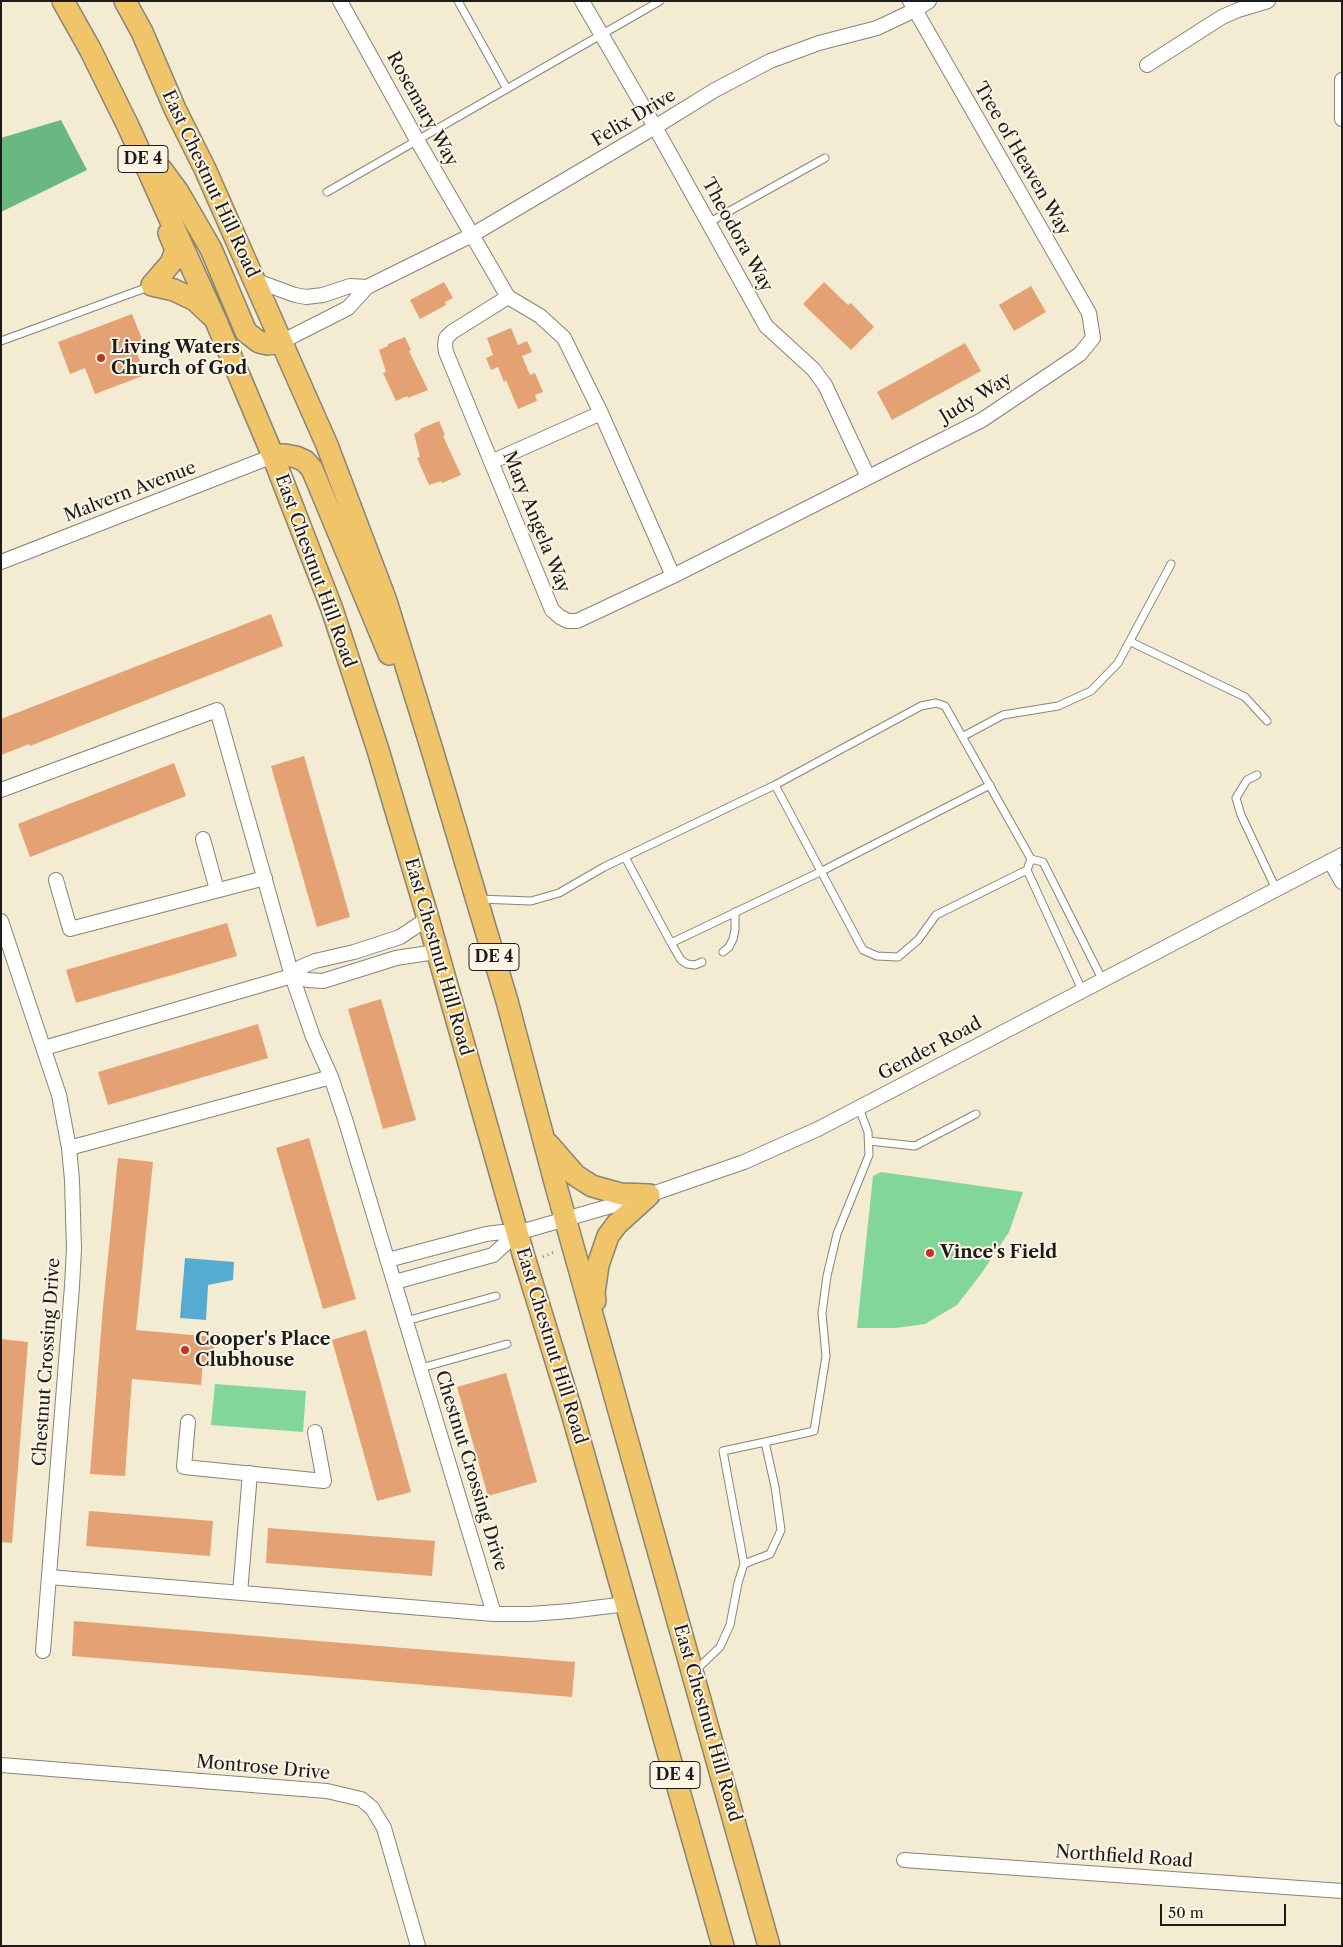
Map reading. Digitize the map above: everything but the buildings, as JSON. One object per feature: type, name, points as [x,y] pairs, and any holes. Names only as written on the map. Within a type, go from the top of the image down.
[{"type":"main road","name":"East Chestnut Hill Road","points":[[63,1],[90,49],[140,153],[216,321],[273,456],[332,609],[378,750],[427,915],[517,1233],[572,1413],[724,1941]]},
{"type":"main road","name":"East Chestnut Hill Road","points":[[125,1],[142,32],[175,109],[205,169],[282,342],[334,463],[386,601],[507,1001],[769,1946]]},
{"type":"main road","points":[[140,153],[148,186],[176,250],[171,263],[152,285],[174,290],[196,300],[216,321]]},
{"type":"main road","points":[[140,153],[161,170],[178,192],[211,249],[246,332],[259,342],[268,344],[282,342]]},
{"type":"main road","points":[[273,456],[286,455],[305,461],[312,469],[392,662],[416,699]]},
{"type":"main road","points":[[544,1140],[575,1175],[592,1186],[621,1194],[649,1195]]},
{"type":"main road","points":[[600,1341],[594,1293],[598,1265],[608,1236],[617,1224],[649,1195]]},
{"type":"street","name":"Rosemary Way","points":[[340,1],[472,235]]},
{"type":"street","name":"Theodora Way","points":[[582,1],[766,326],[813,369],[825,385],[868,477]]},
{"type":"street","name":"Felix Drive","points":[[282,342],[348,308],[367,287],[472,235],[655,128],[715,90],[770,61],[820,43],[877,28],[913,6],[929,1]]},
{"type":"street","points":[[1147,65],[1222,17],[1268,1]]},
{"type":"street","name":"Tree of Heaven Way","points":[[913,6],[1089,313],[1094,338]]},
{"type":"street","points":[[1342,80],[1342,119]]},
{"type":"street","points":[[472,235],[508,298],[540,316],[564,338],[601,413],[673,576]]},
{"type":"street","name":"Felix Drive","points":[[254,280],[306,297],[324,295],[350,286],[367,287]]},
{"type":"street","name":"Mary Angela Way","points":[[508,298],[452,332],[446,338],[445,345],[552,610],[560,618],[568,621],[577,621],[673,576],[868,477]]},
{"type":"street","name":"Judy Way","points":[[868,477],[982,420],[1080,354],[1094,338]]},
{"type":"street","points":[[491,462],[601,413]]},
{"type":"street","name":"Malvern Avenue","points":[[1,562],[273,456]]},
{"type":"street","name":"Chestnut Crossing Drive","points":[[1,790],[217,710],[292,976],[312,1037],[331,1077],[421,1368],[494,1614]]},
{"type":"street","points":[[203,839],[217,890]]},
{"type":"street","points":[[1336,858],[1342,882]]},
{"type":"street","name":"Gender Road","points":[[517,1233],[649,1195],[744,1162],[811,1132],[1336,858]]},
{"type":"street","points":[[56,880],[70,929],[264,878]]},
{"type":"street","points":[[44,1048],[292,976],[301,967],[315,961],[354,952],[400,937],[421,923],[427,915]]},
{"type":"street","name":"Chestnut Crossing Drive","points":[[1,921],[59,1095],[69,1148],[74,1213],[72,1286],[43,1651]]},
{"type":"street","points":[[292,976],[323,981],[396,958],[429,952],[438,954]]},
{"type":"street","points":[[69,1148],[331,1077]]},
{"type":"street","points":[[388,1260],[486,1234],[517,1233]]},
{"type":"street","points":[[394,1282],[493,1255],[517,1233]]},
{"type":"street","points":[[188,1422],[184,1467],[324,1481],[315,1432]]},
{"type":"street","points":[[240,1594],[250,1473]]},
{"type":"street","points":[[49,1577],[494,1614],[570,1611],[626,1604]]},
{"type":"street","name":"Montrose Drive","points":[[1,1764],[327,1791],[361,1799],[372,1808],[384,1828],[418,1946]]},
{"type":"street","name":"Northfield Road","points":[[904,1860],[1342,1891]]},
{"type":"lane","points":[[458,1],[507,88]]},
{"type":"lane","points":[[327,192],[660,1]]},
{"type":"lane","points":[[708,223],[825,158]]},
{"type":"lane","points":[[1,341],[152,285]]},
{"type":"lane","points":[[962,737],[1003,715],[1058,706],[1091,691],[1118,663],[1131,642],[1171,564]]},
{"type":"lane","points":[[1131,642],[1245,697],[1267,722]]},
{"type":"lane","points":[[477,899],[530,901],[559,893],[625,857],[775,785],[921,706],[936,703],[945,706],[1030,859],[1026,870],[936,915],[918,940],[898,957],[877,956],[863,950],[775,785]]},
{"type":"lane","points":[[1257,775],[1247,780],[1236,798],[1241,815],[1276,889]]},
{"type":"lane","points":[[671,943],[820,872],[990,785]]},
{"type":"lane","points":[[625,857],[681,960],[687,964],[695,965],[702,962]]},
{"type":"lane","points":[[1030,859],[1043,862],[1102,979]]},
{"type":"lane","points":[[1026,870],[1082,990]]},
{"type":"lane","points":[[723,952],[733,940],[736,930],[736,912]]},
{"type":"lane","points":[[693,1673],[720,1646],[730,1625],[738,1583],[744,1564],[723,1451],[814,1431],[826,1356],[822,1313],[827,1276],[837,1234],[870,1154],[868,1132],[858,1108]]},
{"type":"lane","points":[[869,1141],[915,1146],[976,1114]]},
{"type":"lane","points":[[406,1321],[496,1296]]},
{"type":"lane","points":[[421,1368],[507,1344]]},
{"type":"lane","points":[[744,1564],[770,1554],[781,1530],[765,1442]]},
{"type":"path","points":[[542,1257],[554,1252]]},
{"type":"green space","points":[[61,120],[87,170],[1,212],[1,138]]},
{"type":"green space","name":"Vince's Field","points":[[881,1172],[1023,1192],[1009,1232],[981,1274],[957,1305],[925,1324],[895,1328],[857,1328],[873,1176]]},
{"type":"green space","points":[[215,1384],[306,1391],[303,1432],[211,1425]]},
{"type":"water","points":[[185,1258],[234,1262],[233,1280],[208,1285],[206,1320],[180,1318]]},
{"type":"place","name":"Living Waters Church of God","points":[[101,358]]},
{"type":"place","name":"Vince's Field","points":[[930,1253]]},
{"type":"place","name":"Cooper's Place Clubhouse","points":[[185,1350]]}]
